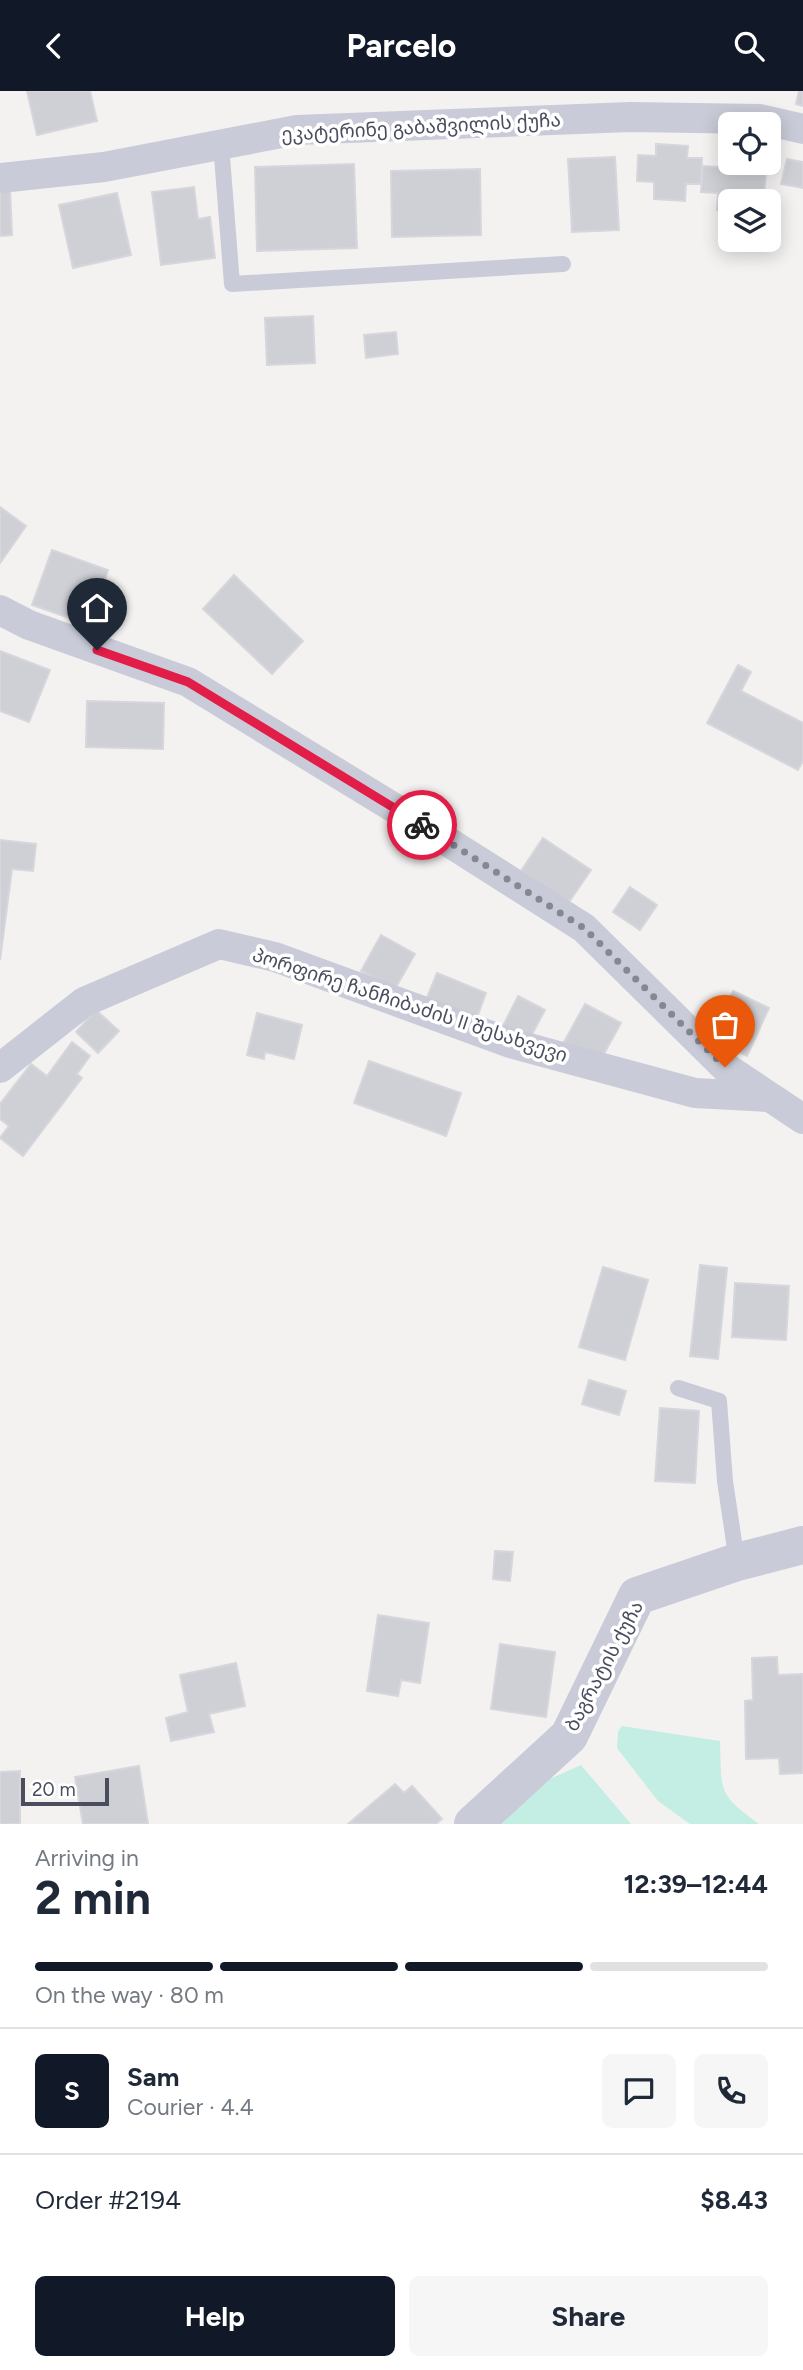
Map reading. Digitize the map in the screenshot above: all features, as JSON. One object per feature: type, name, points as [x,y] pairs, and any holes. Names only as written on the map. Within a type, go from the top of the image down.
[{"type":"street","name":"ეკატერინე გაბაშვილის ქუჩა","points":[[0,178],[104,167],[297,130],[631,117],[760,119],[803,129]]},
{"type":"street","points":[[0,610],[29,625],[188,682],[410,817],[584,928],[725,1067],[803,1119]]},
{"type":"street","name":"პორფირე ჩანჩიბაძის II შესახვევი","points":[[0,1068],[84,1002],[219,944],[275,957],[510,1043],[695,1093],[768,1097]]},
{"type":"street","name":"ბაგრატის ქუჩა","points":[[473,1824],[569,1736],[637,1596],[737,1562],[803,1545]]},
{"type":"lane","points":[[221,144],[232,284],[563,264]]},
{"type":"lane","points":[[678,1388],[719,1401],[725,1481],[737,1562]]},
{"type":"green space","points":[[622,1726],[720,1741],[724,1790],[735,1805],[759,1824],[690,1824],[658,1801],[617,1748],[618,1732]]},
{"type":"green space","points":[[581,1765],[631,1824],[494,1824],[543,1782]]},
{"type":"building","points":[[27,91],[90,91],[97,121],[37,135]]},
{"type":"building","points":[[799,91],[803,91],[803,106],[796,104]]},
{"type":"building","points":[[656,144],[688,146],[687,158],[702,158],[701,184],[686,184],[685,201],[654,199],[654,182],[637,181],[638,155],[656,156]]},
{"type":"building","points":[[615,157],[619,230],[572,232],[568,159]]},
{"type":"building","points":[[787,159],[803,162],[803,188],[781,184]]},
{"type":"building","points":[[354,164],[357,248],[257,251],[255,167]]},
{"type":"building","points":[[703,166],[718,167],[718,175],[766,175],[765,189],[718,189],[718,193],[701,192]]},
{"type":"building","points":[[480,169],[481,235],[392,237],[391,171]]},
{"type":"building","points":[[194,187],[198,219],[210,217],[215,258],[161,265],[152,192]]},
{"type":"building","points":[[10,188],[12,235],[0,236],[0,189]]},
{"type":"building","points":[[117,193],[131,255],[73,268],[59,205]]},
{"type":"building","points":[[313,316],[315,363],[267,365],[265,318]]},
{"type":"building","points":[[396,332],[398,354],[366,358],[364,335]]},
{"type":"building","points":[[0,507],[26,526],[0,563]]},
{"type":"building","points":[[52,550],[108,570],[89,625],[32,605]]},
{"type":"building","points":[[234,575],[303,641],[272,674],[203,609]]},
{"type":"building","points":[[0,651],[50,670],[29,722],[0,711]]},
{"type":"building","points":[[738,665],[751,672],[741,691],[803,723],[803,761],[798,770],[707,723]]},
{"type":"building","points":[[87,701],[164,703],[163,749],[86,747]]},
{"type":"building","points":[[543,838],[591,870],[569,902],[521,871]]},
{"type":"building","points":[[0,840],[36,844],[33,871],[12,869],[0,960]]},
{"type":"building","points":[[630,887],[657,905],[640,930],[613,912]]},
{"type":"building","points":[[381,935],[415,954],[395,989],[361,971]]},
{"type":"building","points":[[437,973],[486,993],[476,1020],[426,1000]]},
{"type":"building","points":[[733,991],[769,1008],[747,1056],[711,1039]]},
{"type":"building","points":[[518,996],[545,1010],[527,1044],[501,1030]]},
{"type":"building","points":[[585,1004],[621,1023],[600,1061],[564,1042]]},
{"type":"building","points":[[96,1010],[119,1031],[98,1053],[76,1032]]},
{"type":"building","points":[[257,1013],[302,1025],[294,1059],[265,1052],[264,1059],[247,1055]]},
{"type":"building","points":[[72,1042],[90,1056],[77,1074],[82,1078],[23,1156],[0,1138],[9,1126],[0,1119],[0,1104],[31,1064],[47,1076]]},
{"type":"building","points":[[369,1061],[461,1093],[446,1136],[354,1103]]},
{"type":"building","points":[[700,1265],[727,1268],[718,1359],[690,1356]]},
{"type":"building","points":[[603,1267],[648,1280],[625,1360],[579,1347]]},
{"type":"building","points":[[735,1283],[789,1286],[786,1340],[732,1337]]},
{"type":"building","points":[[589,1380],[626,1391],[619,1415],[582,1404]]},
{"type":"building","points":[[660,1408],[699,1411],[695,1483],[655,1481]]},
{"type":"building","points":[[495,1551],[513,1552],[510,1581],[493,1579]]},
{"type":"building","points":[[378,1615],[429,1623],[420,1683],[401,1680],[398,1696],[367,1691]]},
{"type":"building","points":[[500,1644],[555,1652],[546,1717],[491,1709]]},
{"type":"building","points":[[777,1657],[778,1675],[803,1674],[803,1773],[780,1774],[779,1758],[746,1759],[745,1701],[753,1700],[752,1658]]},
{"type":"building","points":[[236,1663],[245,1706],[209,1714],[214,1732],[171,1741],[166,1718],[188,1712],[180,1675]]},
{"type":"building","points":[[139,1766],[148,1824],[83,1824],[75,1777]]},
{"type":"building","points":[[20,1771],[20,1824],[0,1824],[0,1772]]},
{"type":"building","points":[[395,1784],[404,1793],[412,1786],[442,1819],[436,1824],[348,1824]]},
{"type":"way so far","points":[[422,825],[584,928],[725,1067]]},
{"type":"route","points":[[97,650],[188,682],[422,825]]}]
